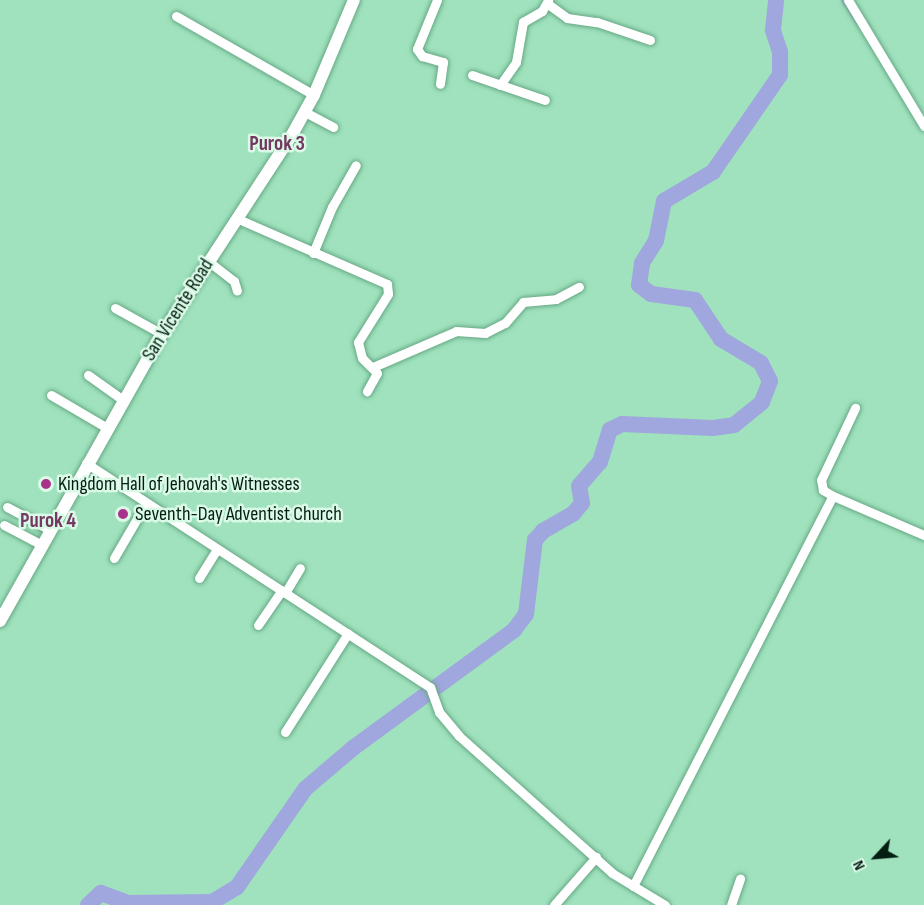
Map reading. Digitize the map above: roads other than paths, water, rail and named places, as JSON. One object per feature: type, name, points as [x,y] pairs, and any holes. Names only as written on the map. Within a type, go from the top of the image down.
[{"type":"street","name":"San Vicente Road","points":[[0,621],[4,603],[42,545],[86,463],[162,334],[314,95],[354,0]]},
{"type":"street","points":[[437,0],[417,49],[422,56],[443,62],[440,84]]},
{"type":"street","points":[[848,0],[924,126]]},
{"type":"street","points":[[500,85],[516,62],[523,22],[548,2],[567,18],[597,22],[650,40]]},
{"type":"street","points":[[176,16],[314,95]]},
{"type":"street","points":[[472,75],[545,100]]},
{"type":"street","points":[[304,112],[333,127]]},
{"type":"street","points":[[314,253],[332,207],[356,165]]},
{"type":"street","points":[[236,218],[387,284],[388,294],[358,342],[362,358],[373,367],[377,377],[367,391]]},
{"type":"street","points":[[208,261],[234,281],[237,291]]},
{"type":"street","points":[[373,367],[456,331],[485,333],[505,322],[523,302],[556,299],[579,287]]},
{"type":"street","points":[[115,308],[162,334]]},
{"type":"street","points":[[88,375],[123,400]]},
{"type":"street","points":[[51,395],[106,428]]},
{"type":"street","points":[[855,408],[821,480],[823,490],[924,535]]},
{"type":"street","points":[[86,463],[430,687],[439,712],[459,736],[596,857],[633,886],[665,905]]},
{"type":"street","points":[[633,886],[833,496]]},
{"type":"street","points":[[114,558],[146,503]]},
{"type":"street","points":[[7,507],[50,530]]},
{"type":"street","points":[[4,525],[42,545]]},
{"type":"street","points":[[199,578],[217,549]]},
{"type":"street","points":[[258,625],[300,568]]},
{"type":"street","points":[[285,732],[348,633]]},
{"type":"street","points":[[554,905],[596,857]]},
{"type":"street","points":[[731,905],[740,879]]},
{"type":"waterway","points":[[88,905],[101,893],[128,903],[212,902],[237,887],[305,789],[353,748],[514,630],[526,614],[535,540],[543,531],[573,514],[582,503],[579,486],[600,462],[610,430],[622,424],[713,428],[734,425],[762,402],[770,381],[761,363],[721,339],[695,300],[651,294],[639,285],[642,263],[656,241],[664,201],[713,172],[780,75],[780,52],[773,30],[776,0]]},
{"type":"waterway","points":[[842,0],[857,23]]},
{"type":"place","name":"Kingdom Hall of Jehovah's Witnesses","points":[[46,484]]},
{"type":"place","name":"Seventh-Day Adventist Church","points":[[123,514]]},
{"type":"district","name":"Purok 3","points":[[277,144]]},
{"type":"district","name":"Purok 4","points":[[48,521]]}]
